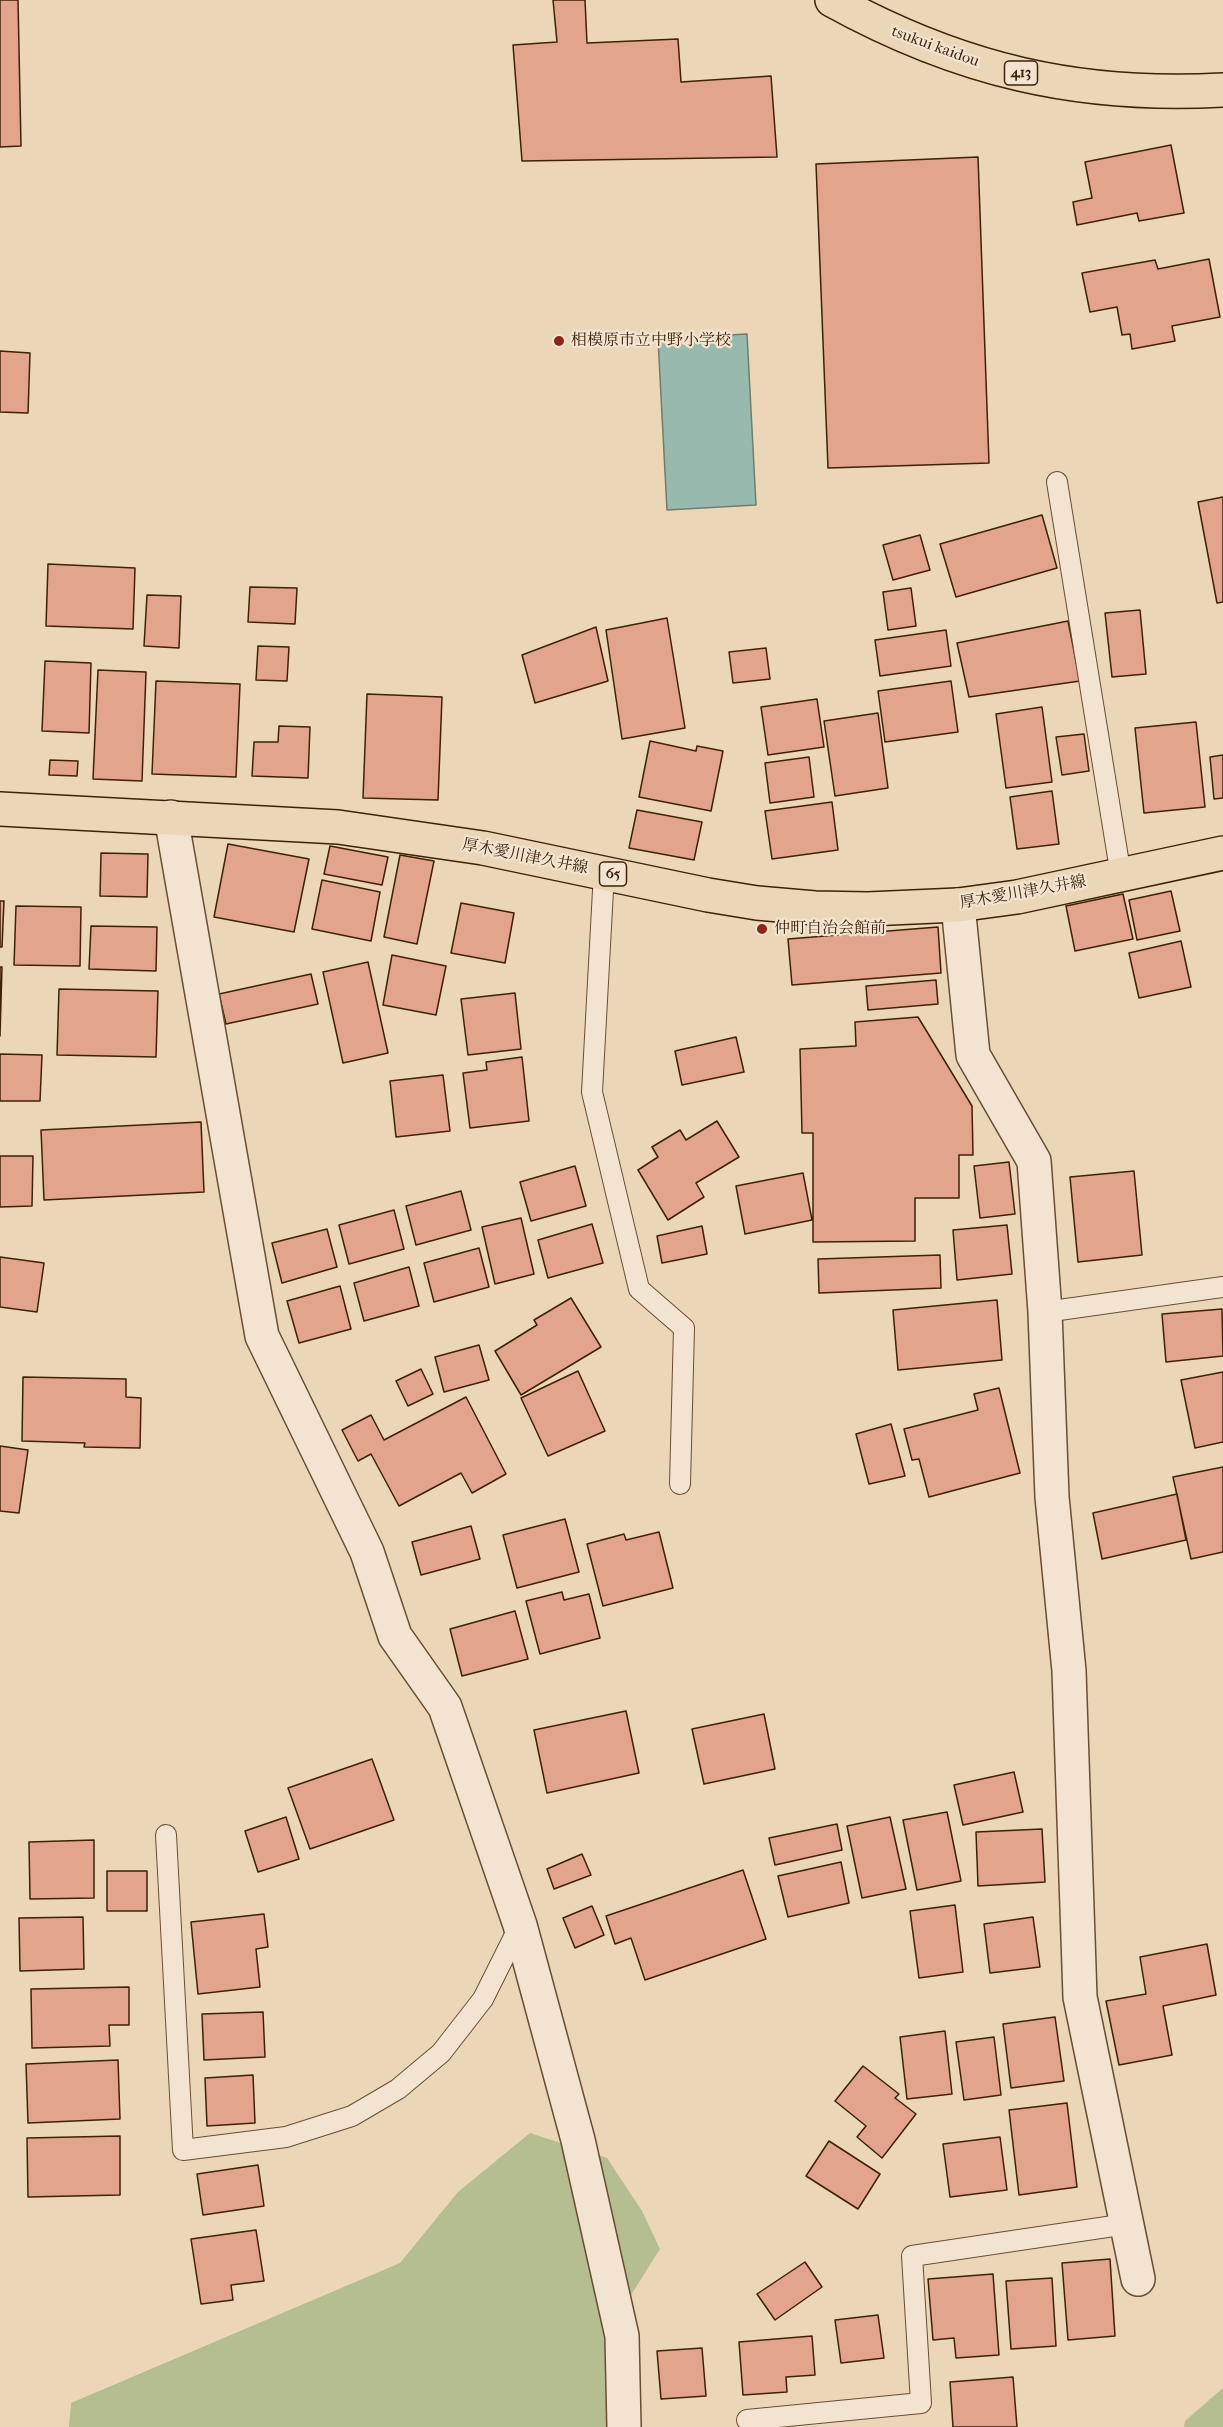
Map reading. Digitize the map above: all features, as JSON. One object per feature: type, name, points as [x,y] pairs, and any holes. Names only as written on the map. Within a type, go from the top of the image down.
[{"type":"main road","name":"tsukui kaidou","points":[[832,0],[918,43],[995,68],[1050,80],[1110,89],[1163,92],[1223,90]]},
{"type":"main road","name":"厚木愛川津久井線","points":[[0,810],[338,827],[472,847],[604,872],[708,895],[815,908],[868,909],[958,905],[1017,897],[1223,853]]},
{"type":"street","points":[[171,817],[262,1336],[367,1552],[395,1636],[445,1707],[520,1925],[578,2140],[622,2336],[624,2427]]},
{"type":"street","points":[[958,905],[973,1055],[1034,1161],[1045,1312],[1052,1497],[1069,1671],[1080,1997],[1138,2279]]},
{"type":"lane","points":[[1057,482],[1121,876]]},
{"type":"lane","points":[[604,872],[592,1092],[639,1288],[684,1328],[680,1484]]},
{"type":"lane","points":[[1045,1312],[1223,1287]]},
{"type":"lane","points":[[166,1835],[183,2150],[286,2137],[352,2116],[398,2089],[441,2053],[483,2000],[520,1925]]},
{"type":"lane","points":[[747,2420],[921,2403],[912,2256],[1127,2224]]},
{"type":"green space","points":[[530,2133],[607,2158],[642,2211],[660,2249],[631,2295],[606,2349],[622,2363],[627,2427],[69,2427],[71,2403],[400,2263],[458,2192]]},
{"type":"green space","points":[[1223,2388],[1223,2427],[1184,2427],[1185,2421]]},
{"type":"water","points":[[747,334],[756,505],[667,510],[658,339]]},
{"type":"building","points":[[0,0],[18,0],[21,146],[0,147]]},
{"type":"building","points":[[553,0],[585,0],[587,43],[678,39],[681,82],[771,76],[777,157],[522,161],[513,45],[557,42]]},
{"type":"building","points":[[1171,145],[1184,213],[1139,221],[1137,213],[1077,225],[1073,202],[1092,198],[1085,162]]},
{"type":"building","points":[[978,157],[989,463],[828,468],[816,164]]},
{"type":"building","points":[[1209,259],[1220,317],[1172,326],[1175,341],[1132,349],[1130,334],[1122,335],[1117,307],[1090,312],[1082,273],[1155,260],[1158,269]]},
{"type":"building","points":[[0,351],[30,353],[28,413],[0,412]]},
{"type":"building","points":[[1223,497],[1223,602],[1217,603],[1198,502]]},
{"type":"building","points":[[1042,515],[1057,568],[956,597],[940,544]]},
{"type":"building","points":[[920,535],[930,570],[893,580],[883,545]]},
{"type":"building","points":[[48,564],[135,568],[133,629],[46,626]]},
{"type":"building","points":[[250,587],[297,588],[295,624],[248,622]]},
{"type":"building","points":[[911,588],[916,626],[888,630],[883,592]]},
{"type":"building","points":[[147,595],[181,596],[179,648],[144,646]]},
{"type":"building","points":[[1140,610],[1146,674],[1112,677],[1105,613]]},
{"type":"building","points":[[667,618],[685,728],[622,739],[606,630]]},
{"type":"building","points":[[1068,621],[1080,681],[969,697],[957,643]]},
{"type":"building","points":[[596,627],[608,681],[535,703],[522,655]]},
{"type":"building","points":[[946,630],[951,666],[880,676],[875,640]]},
{"type":"building","points":[[258,646],[289,647],[287,681],[256,680]]},
{"type":"building","points":[[766,648],[770,679],[733,683],[729,652]]},
{"type":"building","points":[[45,661],[91,663],[89,733],[42,731]]},
{"type":"building","points":[[98,670],[146,672],[142,781],[93,779]]},
{"type":"building","points":[[156,681],[240,684],[236,777],[152,774]]},
{"type":"building","points":[[951,681],[958,732],[885,742],[878,691]]},
{"type":"building","points":[[367,694],[442,697],[438,800],[363,798]]},
{"type":"building","points":[[817,699],[824,747],[768,755],[761,707]]},
{"type":"building","points":[[1042,707],[1052,782],[1006,788],[996,714]]},
{"type":"building","points":[[878,713],[888,788],[835,796],[824,721]]},
{"type":"building","points":[[1196,722],[1205,807],[1144,813],[1135,728]]},
{"type":"building","points":[[279,726],[310,727],[308,778],[252,776],[254,742],[278,742]]},
{"type":"building","points":[[1084,734],[1089,771],[1062,775],[1056,737]]},
{"type":"building","points":[[650,741],[696,751],[697,746],[723,751],[711,811],[639,797]]},
{"type":"building","points":[[1223,755],[1223,798],[1214,799],[1210,757]]},
{"type":"building","points":[[809,757],[814,797],[770,803],[765,763]]},
{"type":"building","points":[[50,760],[78,761],[77,776],[49,775]]},
{"type":"building","points":[[1052,791],[1059,844],[1017,849],[1010,797]]},
{"type":"building","points":[[832,802],[838,850],[772,859],[765,811]]},
{"type":"building","points":[[637,810],[702,822],[694,860],[629,848]]},
{"type":"building","points":[[228,844],[309,859],[294,932],[214,917]]},
{"type":"building","points":[[330,846],[388,857],[382,885],[324,874]]},
{"type":"building","points":[[101,853],[148,854],[147,897],[100,896]]},
{"type":"building","points":[[400,855],[434,861],[417,944],[384,937]]},
{"type":"building","points":[[322,880],[380,892],[371,941],[312,929]]},
{"type":"building","points":[[1171,891],[1180,931],[1137,940],[1129,900]]},
{"type":"building","points":[[1123,894],[1133,939],[1075,951],[1066,906]]},
{"type":"building","points":[[0,901],[4,901],[2,947],[0,947]]},
{"type":"building","points":[[461,903],[514,913],[505,963],[451,953]]},
{"type":"building","points":[[16,906],[81,907],[80,966],[14,965]]},
{"type":"building","points":[[91,926],[157,927],[156,971],[89,969]]},
{"type":"building","points":[[938,927],[941,973],[792,985],[788,939]]},
{"type":"building","points":[[1181,941],[1191,987],[1139,998],[1129,953]]},
{"type":"building","points":[[392,955],[446,966],[436,1015],[383,1005]]},
{"type":"building","points":[[368,962],[388,1053],[343,1063],[323,972]]},
{"type":"building","points":[[0,967],[2,967],[0,1036]]},
{"type":"building","points":[[311,974],[318,1004],[226,1024],[219,994]]},
{"type":"building","points":[[936,980],[938,1004],[868,1010],[866,986]]},
{"type":"building","points":[[59,989],[158,991],[156,1057],[57,1055]]},
{"type":"building","points":[[515,993],[521,1049],[468,1055],[461,999]]},
{"type":"building","points":[[918,1017],[972,1106],[973,1155],[959,1155],[959,1198],[915,1198],[915,1241],[813,1242],[813,1133],[802,1133],[800,1049],[856,1046],[855,1022]]},
{"type":"building","points":[[736,1037],[744,1072],[682,1085],[675,1051]]},
{"type":"building","points":[[0,1054],[42,1055],[40,1101],[0,1101]]},
{"type":"building","points":[[522,1057],[529,1121],[470,1128],[463,1073],[487,1070],[486,1062]]},
{"type":"building","points":[[443,1075],[450,1131],[396,1137],[390,1081]]},
{"type":"building","points":[[717,1121],[739,1157],[696,1183],[704,1197],[668,1220],[638,1170],[658,1157],[652,1147],[680,1130],[686,1140]]},
{"type":"building","points":[[201,1122],[204,1192],[44,1200],[41,1130]]},
{"type":"building","points":[[0,1156],[33,1156],[32,1206],[0,1207]]},
{"type":"building","points":[[1009,1162],[1015,1214],[980,1218],[974,1166]]},
{"type":"building","points":[[575,1166],[586,1206],[531,1221],[520,1182]]},
{"type":"building","points":[[1134,1171],[1142,1255],[1078,1262],[1070,1177]]},
{"type":"building","points":[[803,1173],[812,1220],[745,1234],[736,1186]]},
{"type":"building","points":[[461,1191],[471,1230],[416,1245],[406,1206]]},
{"type":"building","points":[[394,1210],[404,1249],[349,1264],[339,1225]]},
{"type":"building","points":[[521,1218],[534,1274],[495,1284],[482,1227]]},
{"type":"building","points":[[592,1224],[603,1263],[548,1278],[538,1240]]},
{"type":"building","points":[[1007,1225],[1012,1274],[957,1280],[953,1230]]},
{"type":"building","points":[[702,1226],[707,1254],[662,1263],[657,1236]]},
{"type":"building","points":[[327,1229],[337,1267],[282,1283],[272,1243]]},
{"type":"building","points":[[479,1248],[489,1287],[434,1302],[424,1263]]},
{"type":"building","points":[[940,1255],[941,1288],[819,1293],[818,1259]]},
{"type":"building","points":[[0,1257],[44,1263],[37,1312],[0,1307]]},
{"type":"building","points":[[409,1267],[419,1306],[364,1321],[354,1283]]},
{"type":"building","points":[[340,1286],[351,1329],[299,1343],[287,1301]]},
{"type":"building","points":[[571,1298],[601,1347],[521,1395],[495,1351],[537,1325],[534,1320]]},
{"type":"building","points":[[997,1300],[1002,1360],[898,1370],[893,1310]]},
{"type":"building","points":[[1222,1309],[1223,1356],[1166,1362],[1162,1314]]},
{"type":"building","points":[[479,1345],[489,1380],[444,1392],[435,1357]]},
{"type":"building","points":[[421,1369],[433,1394],[408,1406],[396,1381]]},
{"type":"building","points":[[578,1371],[605,1431],[548,1456],[521,1398]]},
{"type":"building","points":[[1223,1372],[1223,1442],[1195,1448],[1181,1380]]},
{"type":"building","points":[[23,1377],[126,1379],[126,1397],[141,1398],[140,1448],[84,1447],[85,1443],[22,1441]]},
{"type":"building","points":[[999,1388],[1020,1473],[929,1497],[919,1459],[912,1460],[904,1429],[978,1410],[974,1394]]},
{"type":"building","points":[[466,1397],[506,1474],[472,1493],[461,1473],[399,1506],[371,1454],[358,1461],[342,1430],[371,1415],[384,1440]]},
{"type":"building","points":[[891,1424],[905,1476],[869,1484],[856,1434]]},
{"type":"building","points":[[0,1446],[28,1450],[19,1513],[0,1511]]},
{"type":"building","points":[[1223,1467],[1223,1552],[1191,1559],[1173,1477]]},
{"type":"building","points":[[1177,1494],[1186,1540],[1102,1559],[1093,1513]]},
{"type":"building","points":[[565,1519],[579,1572],[517,1588],[503,1535]]},
{"type":"building","points":[[471,1526],[480,1559],[421,1575],[412,1542]]},
{"type":"building","points":[[659,1532],[673,1588],[603,1606],[587,1544],[624,1534],[626,1540]]},
{"type":"building","points":[[562,1592],[564,1600],[589,1594],[600,1638],[540,1654],[526,1601]]},
{"type":"building","points":[[515,1611],[528,1659],[462,1676],[450,1629]]},
{"type":"building","points":[[626,1711],[639,1773],[547,1793],[534,1730]]},
{"type":"building","points":[[764,1714],[775,1769],[704,1784],[692,1729]]},
{"type":"building","points":[[372,1759],[394,1820],[310,1849],[288,1788]]},
{"type":"building","points":[[1014,1772],[1023,1812],[963,1825],[954,1785]]},
{"type":"building","points":[[947,1812],[961,1881],[917,1890],[903,1820]]},
{"type":"building","points":[[286,1817],[299,1859],[258,1872],[245,1831]]},
{"type":"building","points":[[890,1817],[906,1889],[862,1898],[847,1826]]},
{"type":"building","points":[[837,1824],[842,1850],[775,1865],[769,1838]]},
{"type":"building","points":[[1042,1829],[1045,1882],[978,1886],[976,1832]]},
{"type":"building","points":[[94,1840],[94,1898],[30,1899],[29,1842]]},
{"type":"building","points":[[582,1854],[591,1875],[554,1889],[547,1869]]},
{"type":"building","points":[[841,1862],[849,1903],[788,1917],[778,1876]]},
{"type":"building","points":[[743,1870],[766,1939],[645,1980],[631,1938],[615,1944],[606,1916]]},
{"type":"building","points":[[107,1871],[147,1871],[147,1911],[107,1911]]},
{"type":"building","points":[[955,1905],[963,1972],[919,1978],[910,1911]]},
{"type":"building","points":[[592,1906],[604,1935],[575,1948],[563,1918]]},
{"type":"building","points":[[264,1914],[268,1947],[256,1949],[260,1987],[198,1994],[191,1922]]},
{"type":"building","points":[[83,1917],[84,1969],[20,1971],[19,1918]]},
{"type":"building","points":[[1033,1917],[1040,1967],[990,1973],[984,1924]]},
{"type":"building","points":[[1207,1944],[1216,1995],[1163,2006],[1172,2055],[1119,2065],[1106,2001],[1146,1994],[1140,1957]]},
{"type":"building","points":[[129,1987],[129,2025],[109,2025],[110,2046],[32,2048],[31,1989]]},
{"type":"building","points":[[263,2012],[265,2057],[204,2060],[202,2014]]},
{"type":"building","points":[[1055,2017],[1064,2081],[1011,2088],[1003,2024]]},
{"type":"building","points":[[945,2031],[952,2094],[907,2099],[900,2037]]},
{"type":"building","points":[[994,2037],[1001,2095],[964,2100],[956,2042]]},
{"type":"building","points":[[118,2060],[120,2119],[28,2123],[26,2064]]},
{"type":"building","points":[[863,2066],[899,2094],[895,2098],[916,2114],[882,2158],[857,2137],[866,2126],[835,2101]]},
{"type":"building","points":[[253,2075],[255,2123],[207,2126],[205,2078]]},
{"type":"building","points":[[1067,2103],[1077,2187],[1019,2195],[1009,2110]]},
{"type":"building","points":[[120,2136],[120,2195],[28,2197],[27,2138]]},
{"type":"building","points":[[1000,2137],[1007,2190],[950,2197],[943,2144]]},
{"type":"building","points":[[829,2141],[880,2174],[858,2209],[806,2176]]},
{"type":"building","points":[[258,2165],[264,2206],[203,2215],[197,2174]]},
{"type":"building","points":[[256,2230],[264,2281],[231,2285],[233,2300],[201,2304],[191,2239]]},
{"type":"building","points":[[1110,2259],[1115,2336],[1068,2340],[1062,2263]]},
{"type":"building","points":[[805,2262],[822,2287],[775,2320],[757,2294]]},
{"type":"building","points":[[993,2274],[999,2355],[956,2358],[954,2338],[933,2340],[928,2279]]},
{"type":"building","points":[[1052,2278],[1056,2346],[1011,2349],[1006,2281]]},
{"type":"building","points":[[878,2315],[884,2358],[841,2363],[835,2320]]},
{"type":"building","points":[[812,2336],[815,2375],[786,2377],[787,2392],[743,2395],[739,2342]]},
{"type":"building","points":[[702,2348],[706,2396],[661,2399],[657,2351]]},
{"type":"building","points":[[1013,2377],[1017,2427],[953,2427],[950,2382]]},
{"type":"place","name":"相模原市立中野小学校","points":[[559,341]]},
{"type":"place","name":"仲町自治会館前","points":[[762,929]]}]
